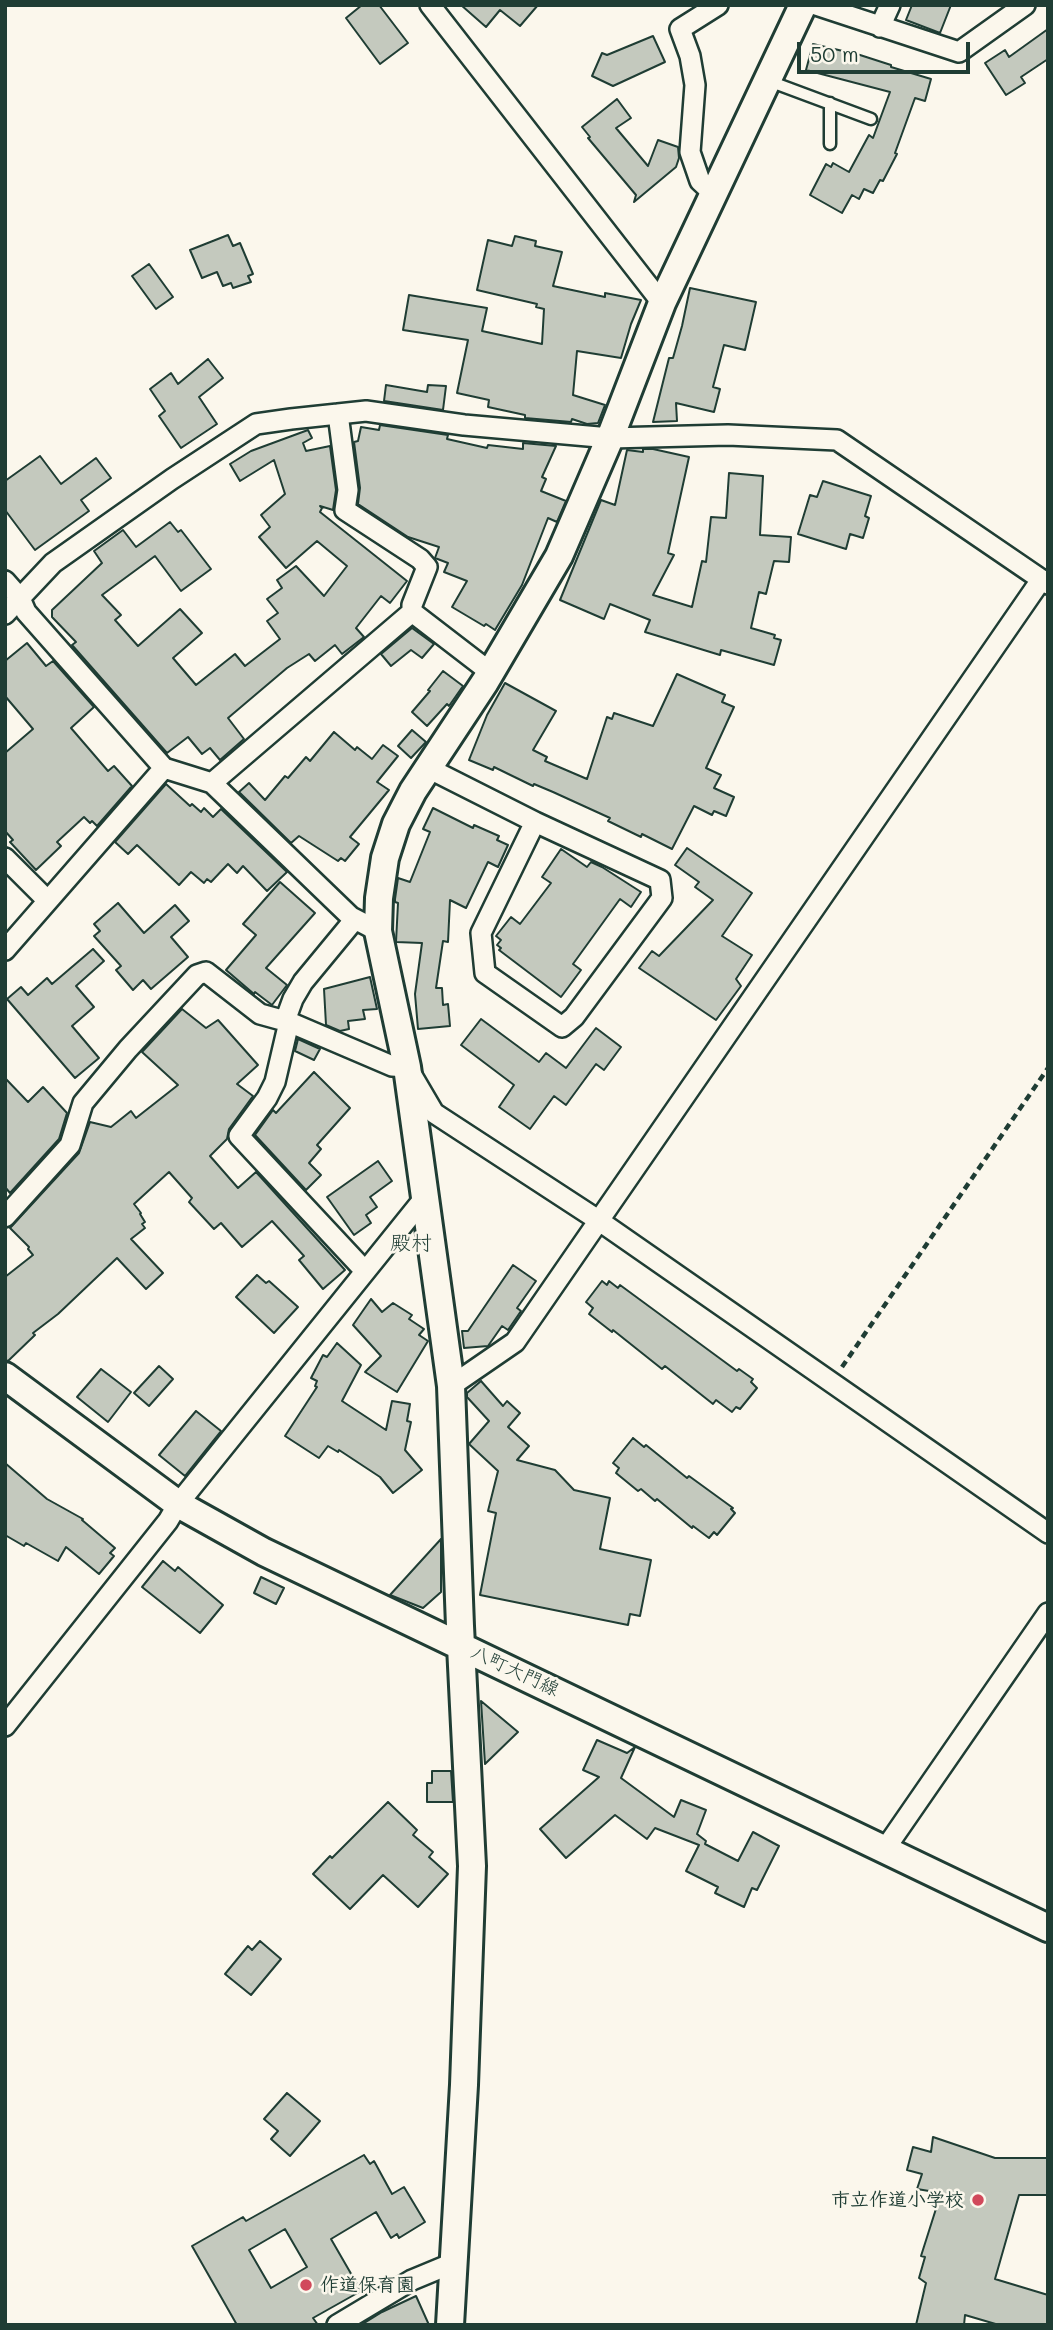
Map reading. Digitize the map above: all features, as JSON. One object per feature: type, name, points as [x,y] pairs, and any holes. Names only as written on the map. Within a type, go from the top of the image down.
[{"type":"street","points":[[430,5],[662,303]]},
{"type":"street","points":[[714,194],[700,181],[691,152],[695,85],[690,56],[680,29],[718,5]]},
{"type":"street","points":[[450,2325],[464,2085],[472,1866],[452,1386],[407,1067],[378,931],[379,898],[385,858],[396,824],[428,768],[491,672],[559,556],[610,438],[662,303],[803,5]]},
{"type":"street","points":[[816,5],[959,52],[1025,5]]},
{"type":"street","points":[[880,27],[890,5]]},
{"type":"street","points":[[5,614],[52,563],[172,478],[256,425],[366,411],[464,425],[610,438],[728,435],[837,440],[1045,582],[515,1342],[452,1386]]},
{"type":"street","points":[[212,783],[412,612],[412,605],[427,567],[420,559],[345,510],[348,490],[338,414]]},
{"type":"street","points":[[5,581],[20,598],[26,612],[164,768],[212,783],[355,919],[378,931]]},
{"type":"street","points":[[412,612],[491,672]]},
{"type":"street","points":[[5,950],[164,768]]},
{"type":"street","points":[[428,768],[535,822],[660,880],[662,898],[574,1017],[562,1027],[485,973],[481,933],[535,822]]},
{"type":"street","points":[[5,858],[47,900]]},
{"type":"street","points":[[355,919],[303,982],[293,999],[275,1082],[267,1098],[239,1136],[365,1271]]},
{"type":"street","points":[[5,1217],[70,1145],[83,1103],[128,1049],[197,975],[206,972],[260,1014],[287,1022],[392,1066],[407,1067]]},
{"type":"street","points":[[407,1067],[434,1113],[598,1220],[1048,1533]]},
{"type":"street","points":[[5,1726],[168,1521],[177,1504],[426,1196]]},
{"type":"street","name":"八町大門線","points":[[5,1376],[177,1504],[264,1552],[1048,1928]]},
{"type":"street","points":[[885,1849],[1048,1613]]},
{"type":"street","points":[[337,2325],[412,2280],[453,2263]]},
{"type":"lane","points":[[768,80],[871,118]]},
{"type":"lane","points":[[830,103],[830,144]]},
{"type":"path","points":[[831,1382],[1048,1068]]},
{"type":"building","points":[[362,5],[379,5],[408,43],[380,64],[346,18]]},
{"type":"building","points":[[461,5],[538,5],[520,26],[500,10],[486,27]]},
{"type":"building","points":[[912,5],[951,5],[940,33],[906,20]]},
{"type":"building","points":[[1048,29],[1048,59],[1021,77],[1025,83],[1006,95],[985,63],[1005,50],[1009,57]]},
{"type":"building","points":[[653,36],[665,62],[613,86],[592,76],[602,53],[607,55]]},
{"type":"building","points":[[813,44],[860,55],[931,79],[925,101],[915,98],[895,153],[897,154],[883,181],[880,180],[873,193],[864,189],[859,199],[852,195],[842,213],[810,195],[826,164],[831,167],[833,163],[849,172],[869,135],[873,138],[890,92],[806,70]]},
{"type":"building","points":[[617,99],[631,118],[616,128],[648,166],[658,140],[678,147],[676,167],[634,202],[636,195],[588,138],[590,137],[582,127]]},
{"type":"building","points":[[228,235],[233,246],[240,243],[253,274],[248,276],[251,282],[233,288],[231,283],[223,286],[217,272],[202,278],[190,250]]},
{"type":"building","points":[[515,236],[536,241],[535,246],[562,252],[553,286],[605,297],[605,293],[641,300],[621,358],[577,351],[573,395],[605,405],[598,423],[587,424],[572,419],[571,422],[525,418],[525,415],[488,407],[489,400],[457,393],[468,340],[403,330],[409,295],[487,308],[482,331],[542,344],[544,309],[536,307],[537,304],[477,290],[488,240],[512,246]]},
{"type":"building","points":[[149,264],[173,297],[156,309],[132,276]]},
{"type":"building","points":[[690,288],[756,302],[745,350],[724,345],[713,387],[720,389],[714,412],[676,403],[677,421],[653,422],[669,358],[673,358],[682,326]]},
{"type":"building","points":[[208,359],[223,378],[199,397],[217,424],[181,448],[159,416],[165,411],[150,389],[171,373],[178,384]]},
{"type":"building","points":[[386,385],[427,392],[428,385],[446,386],[443,410],[384,401]]},
{"type":"building","points":[[380,425],[448,435],[447,439],[487,448],[488,445],[523,449],[523,443],[556,446],[542,477],[546,479],[541,491],[566,501],[557,522],[548,518],[522,585],[495,630],[452,607],[467,581],[444,572],[448,563],[435,558],[439,547],[408,537],[358,504],[360,488],[354,442],[358,441],[361,427],[379,430]]},
{"type":"building","points":[[308,430],[312,438],[303,443],[306,451],[330,446],[336,490],[333,510],[320,506],[320,512],[407,581],[390,603],[381,596],[356,628],[364,637],[342,654],[335,645],[315,661],[309,654],[287,668],[228,718],[244,739],[220,760],[210,748],[202,754],[188,737],[167,753],[72,645],[76,642],[52,617],[52,610],[102,563],[94,551],[123,530],[136,547],[170,522],[178,532],[181,530],[211,569],[181,591],[155,556],[102,595],[121,615],[115,620],[138,646],[180,609],[202,633],[173,658],[196,685],[235,654],[245,666],[280,639],[267,621],[278,613],[267,599],[282,588],[277,580],[296,566],[324,596],[347,566],[317,541],[286,568],[259,537],[270,527],[261,515],[285,494],[274,460],[240,481],[230,464],[251,451]]},
{"type":"building","points":[[643,449],[689,457],[668,553],[674,555],[653,595],[692,607],[702,561],[706,562],[711,517],[726,518],[729,473],[763,476],[760,535],[791,537],[789,562],[774,561],[766,594],[759,592],[751,628],[775,635],[774,638],[781,640],[774,665],[721,650],[720,655],[645,632],[650,620],[610,604],[604,619],[560,600],[601,500],[615,505],[627,450],[643,452]]},
{"type":"building","points":[[40,456],[61,484],[96,458],[111,478],[81,500],[89,511],[35,550],[5,510],[5,481]]},
{"type":"building","points":[[823,481],[871,496],[865,516],[869,518],[863,538],[850,534],[846,549],[798,534],[810,495],[817,497]]},
{"type":"building","points":[[412,628],[434,644],[422,658],[411,650],[391,666],[381,654]]},
{"type":"building","points":[[27,643],[46,666],[53,661],[94,707],[71,728],[108,771],[114,766],[132,786],[97,826],[84,817],[57,842],[61,846],[36,870],[10,842],[13,840],[5,831],[5,753],[33,729],[5,696],[5,661]]},
{"type":"building","points":[[443,671],[463,686],[449,706],[447,704],[427,726],[412,712]]},
{"type":"building","points":[[677,674],[725,695],[722,702],[734,707],[706,768],[721,775],[714,788],[734,797],[726,816],[714,811],[712,815],[694,806],[672,849],[642,834],[641,837],[608,821],[610,818],[553,792],[534,784],[533,786],[494,767],[493,770],[469,760],[487,715],[505,683],[556,711],[533,750],[547,757],[545,761],[587,779],[607,717],[612,719],[614,713],[653,726]]},
{"type":"building","points":[[412,730],[426,742],[411,758],[398,746]]},
{"type":"building","points":[[334,732],[355,750],[357,747],[372,759],[383,745],[398,756],[377,782],[389,790],[350,837],[359,844],[345,861],[341,858],[338,861],[299,836],[291,843],[239,792],[249,783],[265,800],[306,757],[310,761]]},
{"type":"building","points":[[166,784],[190,806],[192,804],[201,812],[204,808],[213,817],[221,809],[287,872],[267,891],[243,866],[237,873],[228,864],[211,882],[207,879],[204,883],[191,872],[179,885],[137,845],[128,854],[115,842]]},
{"type":"building","points":[[433,808],[473,828],[474,825],[499,836],[497,840],[508,845],[498,867],[488,862],[466,908],[450,900],[448,942],[443,941],[436,988],[442,988],[443,1005],[448,1004],[450,1026],[418,1029],[415,994],[422,943],[396,942],[398,903],[395,899],[398,878],[410,882],[430,832],[423,829]]},
{"type":"building","points":[[687,848],[752,893],[722,936],[752,955],[736,979],[741,986],[716,1020],[639,968],[652,951],[659,956],[713,900],[695,887],[699,882],[675,865]]},
{"type":"building","points":[[561,849],[587,867],[591,862],[602,867],[641,892],[631,907],[620,899],[573,964],[581,970],[561,997],[499,950],[501,948],[497,945],[501,940],[496,936],[511,917],[520,924],[551,883],[542,877]]},
{"type":"building","points":[[280,882],[315,913],[266,968],[287,985],[272,1005],[255,992],[254,994],[226,970],[256,935],[243,924]]},
{"type":"building","points":[[118,903],[144,933],[175,905],[189,921],[171,937],[188,957],[151,989],[143,980],[133,990],[116,970],[121,966],[94,936],[100,931],[94,924]]},
{"type":"building","points":[[93,949],[104,961],[76,986],[94,1007],[72,1026],[99,1058],[75,1078],[7,999],[21,987],[28,995],[47,978],[52,984]]},
{"type":"building","points":[[370,977],[377,1009],[363,1010],[365,1019],[348,1021],[349,1029],[340,1031],[326,1025],[324,989]]},
{"type":"building","points":[[182,1009],[206,1028],[218,1020],[258,1065],[237,1084],[253,1096],[229,1129],[227,1139],[210,1156],[238,1188],[256,1172],[345,1270],[323,1289],[299,1260],[304,1256],[272,1221],[242,1247],[221,1223],[214,1229],[189,1202],[192,1198],[169,1172],[134,1204],[141,1213],[145,1228],[131,1239],[163,1273],[146,1289],[117,1258],[58,1314],[33,1333],[35,1335],[8,1361],[5,1360],[5,1277],[33,1255],[29,1247],[10,1228],[79,1153],[90,1122],[111,1127],[131,1111],[136,1118],[178,1085],[142,1052]]},
{"type":"building","points":[[481,1019],[539,1062],[546,1053],[566,1068],[596,1028],[621,1047],[604,1070],[596,1064],[566,1105],[554,1096],[530,1129],[499,1107],[514,1085],[461,1045]]},
{"type":"building","points":[[298,1039],[320,1049],[314,1060],[295,1051]]},
{"type":"building","points":[[314,1072],[350,1108],[317,1145],[321,1149],[309,1163],[321,1175],[306,1190],[255,1135],[273,1110],[276,1113]]},
{"type":"building","points":[[5,1078],[28,1102],[43,1087],[67,1113],[59,1139],[10,1193],[5,1187]]},
{"type":"building","points":[[378,1161],[392,1181],[370,1197],[377,1207],[366,1215],[371,1223],[354,1235],[327,1197]]},
{"type":"building","points":[[513,1265],[536,1281],[517,1308],[521,1311],[508,1330],[502,1326],[488,1346],[464,1348],[462,1331],[468,1331]]},
{"type":"building","points":[[257,1275],[266,1283],[269,1281],[298,1307],[274,1333],[236,1297]]},
{"type":"building","points":[[602,1281],[607,1285],[609,1281],[618,1288],[620,1285],[737,1371],[739,1369],[753,1379],[751,1382],[757,1388],[740,1409],[736,1407],[732,1412],[716,1400],[713,1404],[665,1366],[662,1369],[589,1314],[593,1308],[586,1302]]},
{"type":"building","points":[[371,1299],[382,1312],[393,1303],[412,1315],[409,1319],[424,1329],[419,1335],[428,1341],[397,1392],[365,1372],[381,1356],[353,1325]]},
{"type":"building","points":[[337,1343],[361,1365],[342,1401],[386,1430],[392,1401],[410,1404],[407,1421],[411,1422],[405,1450],[422,1470],[393,1493],[380,1477],[339,1450],[338,1452],[328,1446],[319,1458],[285,1436],[317,1387],[317,1381],[311,1378],[323,1355],[327,1357]]},
{"type":"building","points":[[159,1366],[173,1379],[149,1406],[134,1393]]},
{"type":"building","points":[[101,1369],[131,1392],[108,1422],[77,1397]]},
{"type":"building","points":[[481,1381],[503,1406],[507,1401],[520,1413],[508,1427],[529,1446],[517,1460],[555,1470],[574,1490],[610,1498],[600,1549],[651,1560],[640,1616],[630,1614],[628,1625],[480,1595],[496,1513],[488,1511],[498,1471],[469,1444],[489,1421],[467,1397],[467,1393]]},
{"type":"building","points":[[196,1411],[221,1431],[185,1476],[159,1455]]},
{"type":"building","points":[[633,1438],[733,1508],[731,1509],[735,1513],[717,1535],[714,1532],[709,1538],[693,1526],[692,1528],[657,1499],[655,1501],[641,1489],[638,1491],[616,1473],[619,1468],[613,1463]]},
{"type":"building","points":[[5,1463],[47,1499],[83,1519],[115,1548],[110,1553],[114,1556],[99,1574],[66,1547],[58,1561],[5,1535]]},
{"type":"building","points":[[441,1539],[441,1592],[423,1608],[390,1595]]},
{"type":"building","points":[[163,1561],[175,1571],[178,1567],[223,1605],[200,1633],[142,1587]]},
{"type":"building","points":[[261,1577],[284,1588],[276,1604],[254,1593]]},
{"type":"building","points":[[481,1701],[518,1732],[485,1764]]},
{"type":"building","points":[[597,1740],[627,1753],[635,1747],[621,1778],[674,1817],[681,1800],[706,1810],[697,1834],[706,1841],[705,1844],[738,1861],[753,1832],[779,1846],[757,1890],[752,1888],[744,1907],[715,1893],[718,1887],[686,1871],[699,1845],[655,1828],[647,1839],[615,1815],[566,1858],[540,1829],[599,1777],[583,1770]]},
{"type":"building","points":[[432,1771],[451,1771],[453,1802],[427,1802],[427,1783],[432,1783]]},
{"type":"building","points":[[388,1802],[417,1830],[413,1835],[433,1852],[429,1857],[448,1874],[418,1907],[383,1875],[350,1909],[313,1874]]},
{"type":"building","points":[[260,1941],[281,1959],[251,1995],[225,1974],[248,1946],[252,1950]]},
{"type":"building","points":[[287,2093],[320,2121],[290,2156],[271,2139],[278,2131],[264,2119]]},
{"type":"building","points":[[933,2137],[995,2158],[1048,2158],[1048,2195],[1019,2195],[995,2279],[1048,2295],[1048,2325],[999,2325],[965,2315],[964,2325],[916,2325],[926,2283],[919,2278],[925,2257],[921,2256],[941,2193],[917,2189],[922,2174],[907,2170],[913,2147],[931,2152]]},
{"type":"building","points":[[364,2155],[370,2164],[374,2161],[392,2194],[404,2187],[425,2222],[399,2238],[397,2234],[391,2238],[376,2212],[331,2239],[361,2291],[313,2318],[318,2325],[237,2325],[192,2246],[243,2217],[246,2221]],"holes":[[[285,2229],[307,2267],[271,2288],[249,2250]]]},
{"type":"building","points":[[416,2296],[429,2325],[361,2325],[382,2312]]},
{"type":"place","name":"市立作道小学校","points":[[978,2200]]},
{"type":"place","name":"作道保育園","points":[[306,2285]]},
{"type":"district","name":"殿村","points":[[411,1244]]}]
